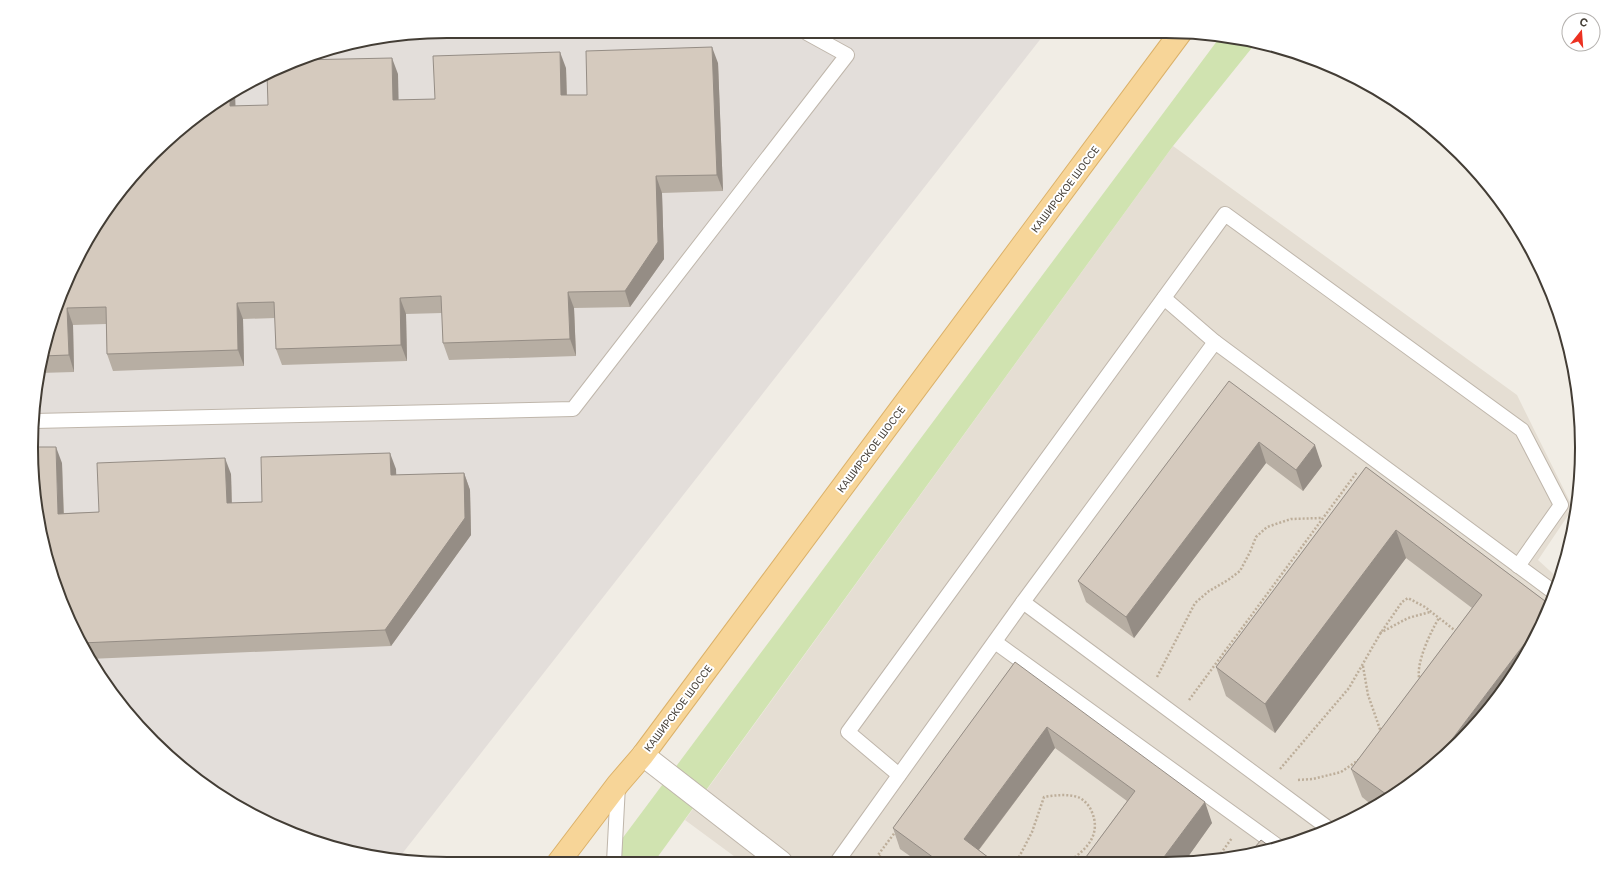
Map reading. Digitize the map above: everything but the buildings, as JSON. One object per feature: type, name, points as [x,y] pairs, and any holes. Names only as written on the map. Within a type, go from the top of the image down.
[{"type":"main road","name":"КАШИРСКОЕ ШОССЕ","points":[[563,857],[618,784],[643,755],[1177,38]]},
{"type":"street","points":[[643,755],[775,857]]},
{"type":"lane","points":[[39,421],[573,409],[847,55],[816,38]]},
{"type":"lane","points":[[899,775],[848,732],[1225,214],[1522,430],[1561,505],[1518,566]]},
{"type":"lane","points":[[1164,298],[1215,342],[1549,589]]},
{"type":"lane","points":[[842,857],[1023,602],[1215,342]]},
{"type":"lane","points":[[1023,602],[1324,825]]},
{"type":"lane","points":[[996,642],[1272,843]]},
{"type":"lane","points":[[614,857],[618,784]]},
{"type":"path","points":[[1177,716],[1369,455]]},
{"type":"path","points":[[1144,692],[1158,676],[1195,603],[1209,591],[1240,571],[1256,537],[1267,527],[1291,519],[1322,518]]},
{"type":"path","points":[[1286,772],[1281,769],[1349,688],[1380,634],[1402,602],[1408,598],[1431,612],[1458,632],[1459,637]]},
{"type":"path","points":[[1380,634],[1408,618],[1431,612]]},
{"type":"path","points":[[1422,687],[1418,676],[1421,660],[1431,631],[1439,618]]},
{"type":"path","points":[[1363,666],[1368,694],[1381,730],[1380,736]]},
{"type":"path","points":[[1296,780],[1313,779],[1342,772],[1360,758]]},
{"type":"path","points":[[1019,857],[1032,832],[1044,797],[1061,795],[1080,798],[1090,807],[1096,820],[1095,832],[1091,841],[1075,857]]},
{"type":"path","points":[[881,857],[878,855],[897,830]]},
{"type":"shaded area","points":[[1041,38],[402,854],[368,849],[342,843],[291,826],[266,815],[220,788],[177,755],[140,718],[107,675],[76,620],[44,515],[39,474],[39,421],[42,394],[52,342],[60,316],[80,266],[93,243],[107,220],[140,177],[177,140],[220,107],[243,93],[266,80],[291,69],[342,52],[368,46],[421,39]]},
{"type":"shaded area","points":[[1173,146],[1517,395],[1571,503],[1569,514],[1538,560],[1554,575],[1533,629],[1506,675],[1473,718],[1436,755],[1393,788],[1347,815],[1297,835],[1245,849],[1192,856],[735,857],[685,820]]},
{"type":"green space","points":[[1216,42],[1252,48],[1173,146],[658,857],[608,857]]}]
